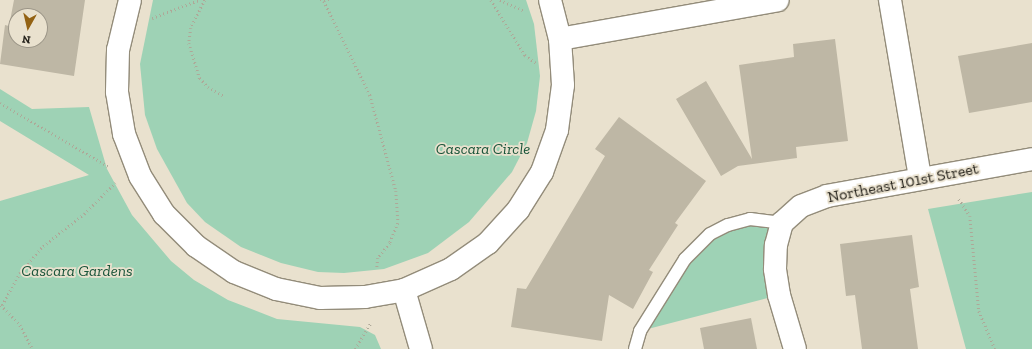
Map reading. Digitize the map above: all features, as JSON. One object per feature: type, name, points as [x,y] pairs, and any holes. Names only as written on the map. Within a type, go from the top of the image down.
[{"type":"street","points":[[130,0],[118,50],[117,92],[124,134],[136,167],[164,214],[196,246],[234,272],[276,289],[320,298],[365,297],[404,290],[451,269],[488,243],[522,204],[542,172],[557,130],[563,85],[560,39],[550,0]]},
{"type":"street","points":[[560,39],[778,0]]},
{"type":"street","points":[[890,0],[920,178]]},
{"type":"street","name":"Northeast 101st Street","points":[[782,223],[801,206],[827,196],[1032,159]]},
{"type":"street","points":[[782,223],[776,245],[775,269],[778,295],[795,349]]},
{"type":"street","points":[[404,290],[421,349]]},
{"type":"lane","points":[[635,349],[640,331],[685,259],[710,234],[728,225],[750,219],[782,223]]},
{"type":"path","points":[[144,20],[162,17],[199,0]]},
{"type":"path","points":[[205,0],[191,28],[190,43],[200,78],[208,87],[224,96]]},
{"type":"path","points":[[320,0],[324,2],[370,95],[396,191],[398,223],[390,243],[378,258],[378,275]]},
{"type":"path","points":[[324,2],[329,0]]},
{"type":"path","points":[[491,0],[525,54],[532,63],[538,64]]},
{"type":"path","points":[[500,0],[530,11]]},
{"type":"path","points":[[0,103],[110,168]]},
{"type":"path","points":[[944,174],[970,216],[979,311],[995,349]]},
{"type":"path","points":[[32,349],[20,324],[1,305],[20,274],[43,246],[84,214],[117,181]]},
{"type":"path","points":[[355,349],[375,314]]},
{"type":"green space","name":"Cascara Circle","points":[[153,0],[526,0],[534,24],[540,76],[536,111],[527,143],[512,172],[469,222],[428,253],[384,269],[344,273],[318,272],[281,263],[241,247],[205,222],[187,203],[157,149],[145,115],[140,64]]},
{"type":"green space","name":"Cascara Gardens","points":[[0,89],[32,109],[89,107],[107,169],[132,215],[171,261],[194,280],[228,300],[277,319],[360,327],[375,335],[381,349],[0,349],[0,201],[89,175],[0,121]]},
{"type":"green space","points":[[1032,192],[1032,349],[966,349],[928,209]]},
{"type":"green space","points":[[782,223],[779,295],[640,331],[685,259],[728,225]]},
{"type":"building","points":[[14,0],[85,0],[74,76],[0,64],[5,25],[8,26],[8,48],[48,48],[48,8],[12,8]]},
{"type":"building","points":[[835,39],[848,141],[796,147],[797,158],[738,166],[721,176],[676,99],[706,81],[752,159],[739,65],[794,57],[793,44]]},
{"type":"building","points":[[1032,43],[1032,102],[969,113],[958,56]]},
{"type":"building","points":[[619,117],[706,181],[675,223],[678,225],[649,270],[653,272],[633,309],[609,295],[602,341],[511,327],[517,288],[526,289],[605,156],[595,149]]},
{"type":"building","points":[[912,235],[919,287],[910,289],[918,349],[862,349],[855,295],[846,296],[840,244]]},
{"type":"building","points":[[751,318],[757,349],[704,349],[700,328]]}]
